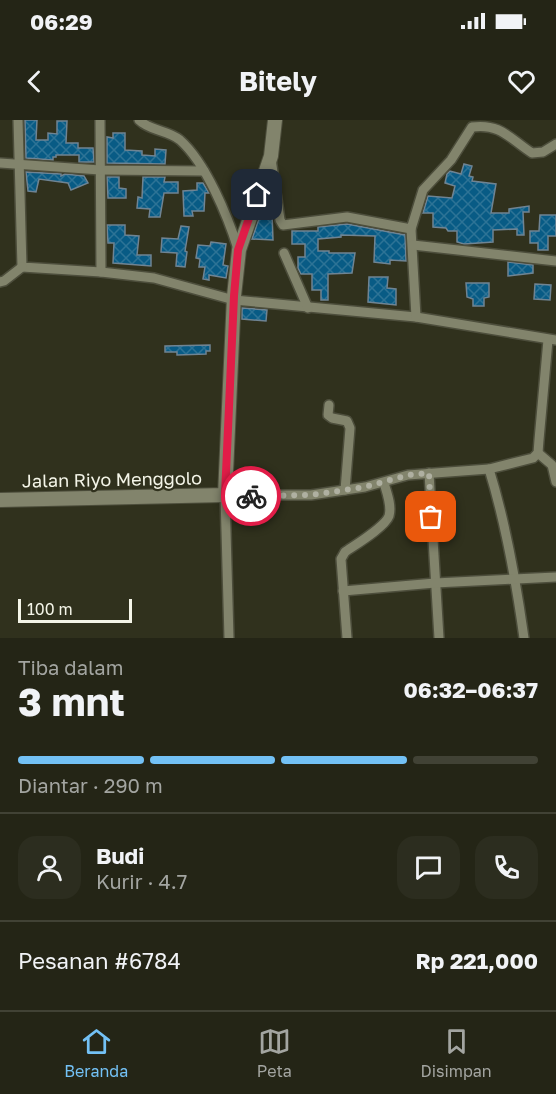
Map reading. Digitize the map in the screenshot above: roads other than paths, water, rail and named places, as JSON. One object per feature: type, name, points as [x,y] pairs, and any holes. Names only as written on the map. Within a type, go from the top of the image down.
[{"type":"street","points":[[18,120],[22,267]]},
{"type":"street","points":[[100,120],[101,272]]},
{"type":"street","points":[[139,120],[144,125],[180,140],[204,171],[230,224],[238,250]]},
{"type":"street","points":[[229,638],[225,495],[234,295],[238,250],[271,157],[275,120]]},
{"type":"street","points":[[416,316],[411,229],[423,190],[451,160],[468,131],[472,127],[489,127],[502,131],[532,153],[543,152],[556,144]]},
{"type":"street","points":[[271,157],[280,220],[284,225],[347,217],[411,229]]},
{"type":"street","points":[[0,163],[100,171],[204,171]]},
{"type":"street","points":[[412,245],[556,261]]},
{"type":"street","points":[[284,253],[308,308]]},
{"type":"street","points":[[0,282],[22,267],[101,272],[154,278],[308,308],[416,316],[550,343],[538,453],[534,458],[489,469],[400,476],[384,483],[311,495],[225,495]]},
{"type":"street","points":[[329,405],[328,415],[346,421],[350,428],[345,490]]},
{"type":"street","points":[[538,453],[552,465],[556,478]]},
{"type":"street","points":[[489,469],[497,494],[515,578],[524,638]]},
{"type":"street","points":[[429,473],[439,638]]},
{"type":"street","points":[[347,638],[340,561],[343,554],[382,525],[389,517],[390,507],[384,483]]},
{"type":"street","name":"Jalan Riyo Menggolo","points":[[0,501],[225,495]]},
{"type":"street","points":[[343,591],[435,583],[556,577]]}]
